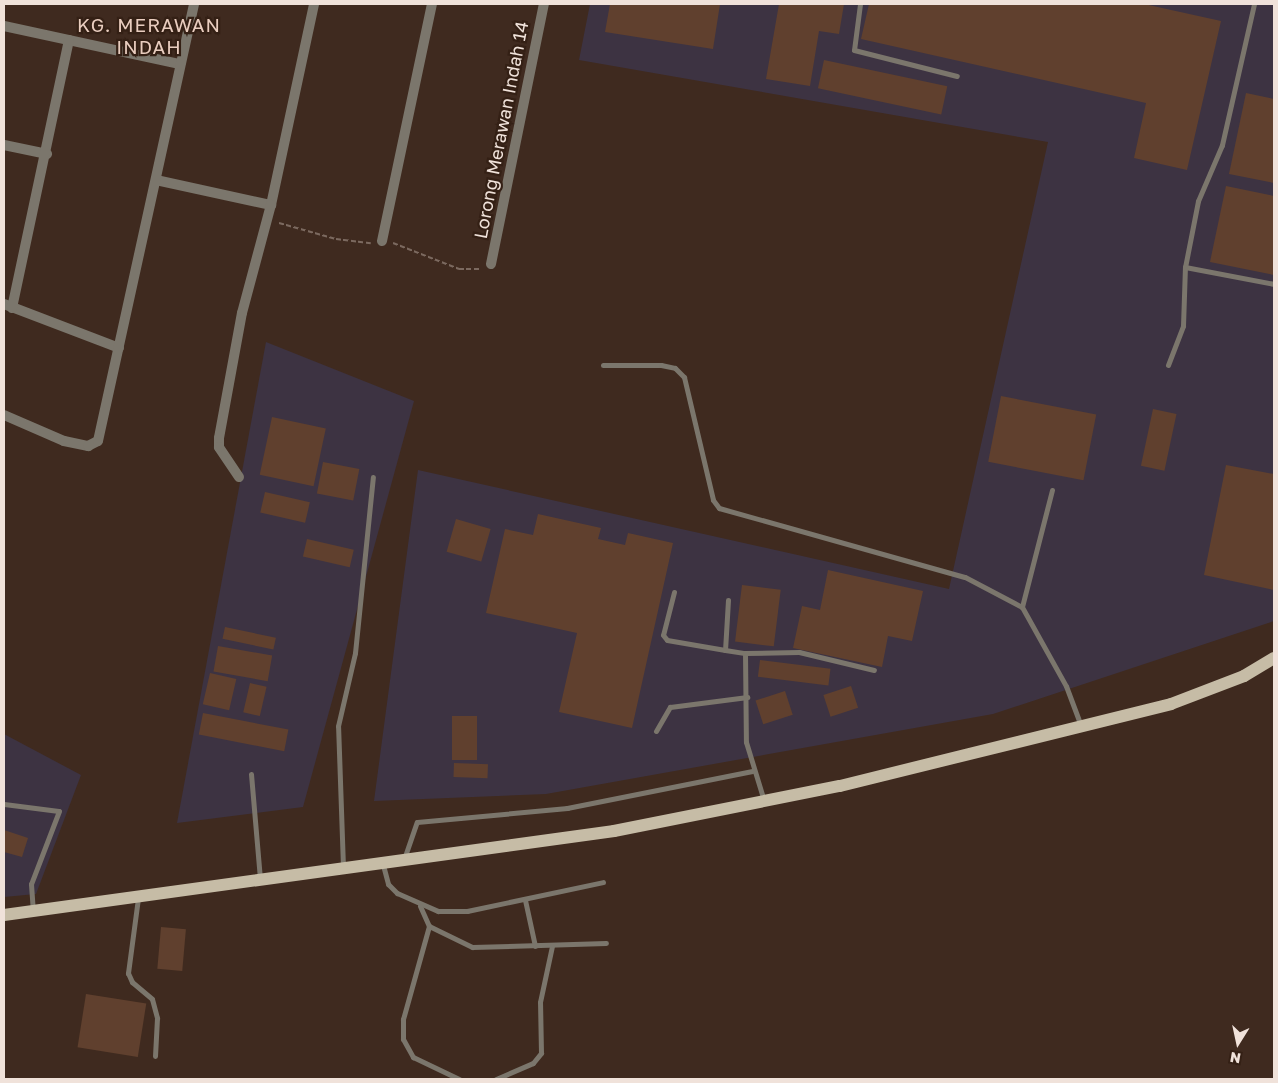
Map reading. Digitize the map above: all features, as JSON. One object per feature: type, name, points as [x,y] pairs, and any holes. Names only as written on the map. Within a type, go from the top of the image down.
[{"type":"main road","points":[[4,915],[383,866],[614,831],[764,801],[1082,728],[1171,704],[1244,676],[1274,658]]},
{"type":"street","points":[[4,415],[64,441],[88,446],[98,441],[194,4]]},
{"type":"street","points":[[239,477],[219,447],[219,438],[242,313],[267,223],[314,4]]},
{"type":"street","points":[[382,241],[432,4]]},
{"type":"street","name":"Lorong Merawan Indah 14","points":[[491,264],[544,4]]},
{"type":"street","points":[[4,26],[180,64]]},
{"type":"street","points":[[69,40],[47,154],[8,306],[119,348]]},
{"type":"street","points":[[4,145],[47,154]]},
{"type":"street","points":[[156,180],[271,205]]},
{"type":"lane","points":[[860,4],[854,50],[958,76]]},
{"type":"lane","points":[[1168,365],[1183,326],[1185,267],[1198,201],[1222,145],[1254,4]]},
{"type":"lane","points":[[1185,267],[1274,284]]},
{"type":"lane","points":[[603,365],[662,365],[675,368],[684,378],[713,500],[719,508],[965,577],[1022,607],[1066,686],[1082,728]]},
{"type":"lane","points":[[344,870],[338,726],[355,653],[373,477]]},
{"type":"lane","points":[[1022,607],[1052,490]]},
{"type":"lane","points":[[674,592],[662,635],[666,640],[744,653],[798,652],[874,670]]},
{"type":"lane","points":[[725,650],[728,600]]},
{"type":"lane","points":[[744,653],[747,697],[746,742],[752,771],[764,801]]},
{"type":"lane","points":[[656,731],[670,707],[747,697]]},
{"type":"lane","points":[[403,862],[417,822],[567,808],[752,771]]},
{"type":"lane","points":[[251,774],[260,881]]},
{"type":"lane","points":[[4,804],[59,811],[31,884],[33,910]]},
{"type":"lane","points":[[383,866],[393,888],[420,906],[438,911],[467,911],[603,882]]},
{"type":"lane","points":[[138,898],[128,973],[132,982],[152,999],[158,1018],[155,1056]]},
{"type":"lane","points":[[525,900],[535,946]]},
{"type":"lane","points":[[420,906],[429,926],[472,947],[606,943]]},
{"type":"lane","points":[[429,926],[403,1019],[403,1039],[413,1057],[459,1079]]},
{"type":"lane","points":[[496,1079],[533,1063],[541,1053],[540,1002],[552,946]]},
{"type":"path","points":[[267,223],[362,244],[382,241],[459,269],[476,270],[491,264]]},
{"type":"shaded area","points":[[590,4],[1274,4],[1274,621],[993,714],[546,794],[374,801],[418,470],[949,589],[1048,142],[579,60]]},
{"type":"shaded area","points":[[266,342],[414,401],[303,807],[177,823]]},
{"type":"shaded area","points":[[4,734],[81,775],[36,894],[4,897]]},
{"type":"building","points":[[610,4],[720,4],[713,49],[605,32]]},
{"type":"building","points":[[779,4],[844,4],[839,34],[819,31],[810,86],[766,79]]},
{"type":"building","points":[[869,4],[1144,4],[1221,21],[1187,170],[1134,158],[1146,103],[861,39]]},
{"type":"building","points":[[824,60],[947,86],[941,115],[818,88]]},
{"type":"building","points":[[1246,93],[1274,99],[1274,183],[1229,174]]},
{"type":"building","points":[[1226,186],[1274,196],[1274,275],[1210,262]]},
{"type":"building","points":[[1001,396],[1096,415],[1083,480],[988,462]]},
{"type":"building","points":[[1153,409],[1176,414],[1164,471],[1141,466]]},
{"type":"building","points":[[272,417],[326,428],[314,486],[260,475]]},
{"type":"building","points":[[323,462],[359,469],[353,500],[317,493]]},
{"type":"building","points":[[1226,465],[1274,474],[1274,590],[1204,575]]},
{"type":"building","points":[[265,492],[310,502],[305,523],[260,512]]},
{"type":"building","points":[[538,514],[601,528],[598,539],[625,545],[628,533],[673,543],[632,728],[559,712],[577,633],[486,613],[505,529],[533,535]]},
{"type":"building","points":[[456,519],[491,529],[481,562],[447,552]]},
{"type":"building","points":[[307,539],[354,550],[350,567],[303,557]]},
{"type":"building","points":[[828,570],[923,591],[912,641],[888,636],[882,667],[793,648],[802,606],[820,610]]},
{"type":"building","points":[[742,585],[781,590],[774,646],[735,642]]},
{"type":"building","points":[[225,627],[276,638],[273,650],[223,639]]},
{"type":"building","points":[[218,646],[272,656],[268,681],[213,672]]},
{"type":"building","points":[[760,660],[830,669],[828,686],[758,677]]},
{"type":"building","points":[[210,673],[236,679],[229,710],[203,704]]},
{"type":"building","points":[[250,683],[267,687],[260,716],[243,712]]},
{"type":"building","points":[[851,686],[858,708],[831,717],[823,695]]},
{"type":"building","points":[[785,691],[793,715],[763,724],[756,701]]},
{"type":"building","points":[[203,713],[288,730],[284,751],[199,735]]},
{"type":"building","points":[[452,716],[477,716],[477,760],[452,760]]},
{"type":"building","points":[[454,763],[488,764],[487,778],[454,777]]},
{"type":"building","points":[[4,830],[28,838],[22,857],[4,852]]},
{"type":"building","points":[[161,927],[186,929],[182,971],[157,969]]},
{"type":"building","points":[[86,994],[146,1004],[138,1057],[78,1047]]},
{"type":"district","name":"KG. MERAWAN INDAH","points":[[149,36]]}]
